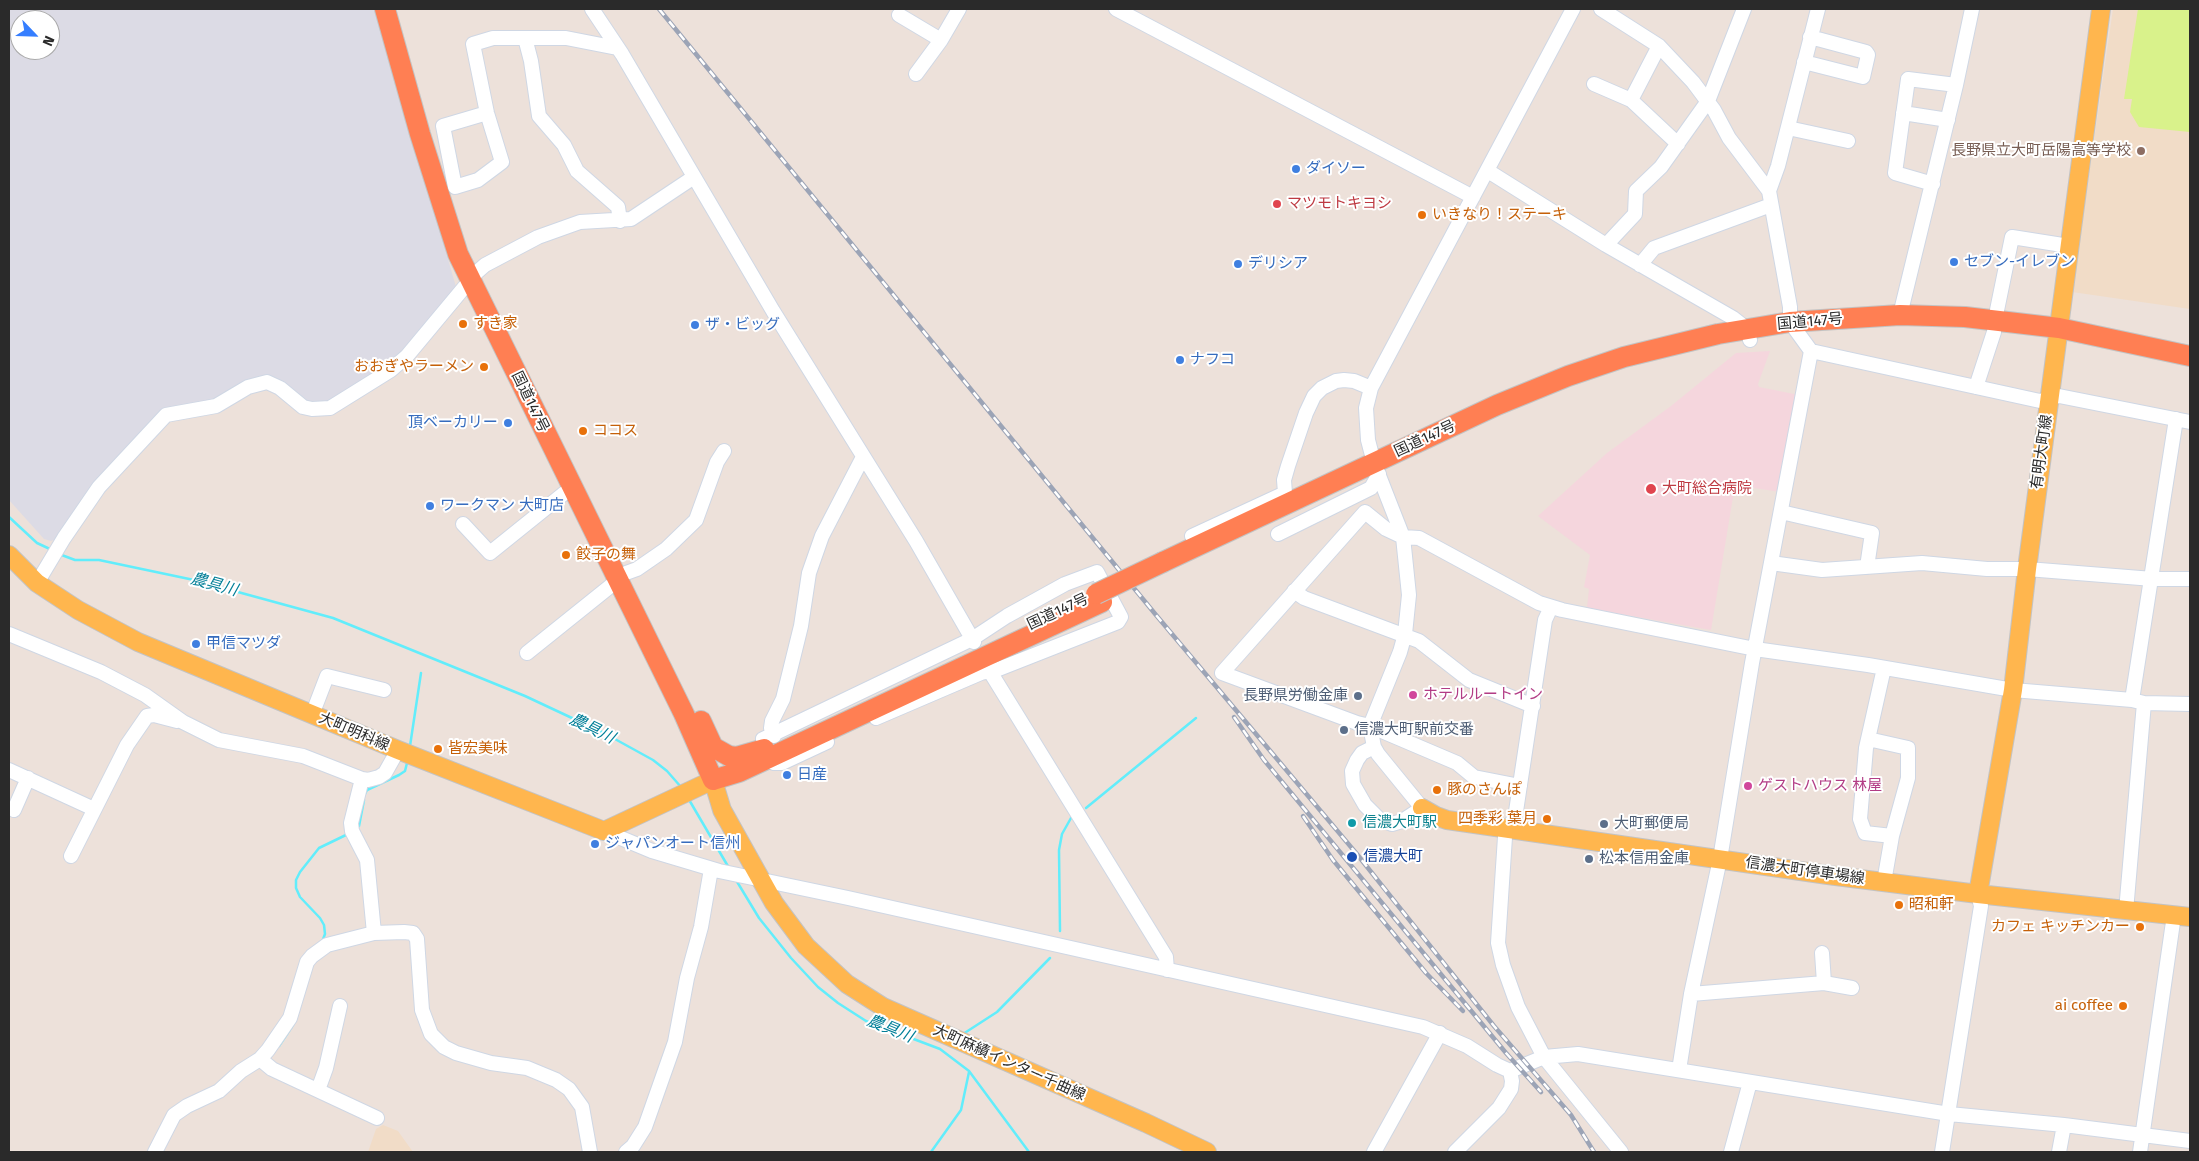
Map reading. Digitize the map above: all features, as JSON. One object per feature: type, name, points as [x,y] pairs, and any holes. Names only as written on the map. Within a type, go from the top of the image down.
[{"type":"highway","name":"国道147号","points":[[385,9],[449,228],[622,577],[689,706],[709,751],[705,783]]},
{"type":"highway","name":"国道147号","points":[[395,9],[473,276],[572,487],[622,577],[684,714],[705,783]]},
{"type":"highway","name":"国道147号","points":[[705,783],[738,772],[769,747],[1099,598],[1376,468],[1527,404],[1584,382],[1646,363],[1749,335],[1794,327],[1900,316],[2058,334],[2190,356]]},
{"type":"highway","name":"国道147号","points":[[1794,327],[1994,326]]},
{"type":"highway","name":"国道147号","points":[[2058,334],[2190,368]]},
{"type":"highway","points":[[689,706],[696,712],[715,749],[729,756],[736,757],[769,747]]},
{"type":"main road","name":"有明大町線","points":[[1978,894],[2013,690],[2027,569],[2101,9]]},
{"type":"main road","name":"大町明科線","points":[[9,556],[37,583],[78,610],[138,642],[398,750],[604,831]]},
{"type":"main road","points":[[604,831],[705,783]]},
{"type":"main road","name":"大町麻績インター千曲線","points":[[705,783],[722,810],[755,879],[806,946],[841,979],[883,1007],[1138,1119],[1207,1152]]},
{"type":"main road","name":"信濃大町停車場線","points":[[1422,808],[1447,820],[1720,859],[1978,894],[2182,916]]},
{"type":"street","points":[[592,9],[773,311],[916,541],[973,641]]},
{"type":"street","points":[[916,74],[941,40],[959,9]]},
{"type":"street","points":[[1116,9],[1473,196]]},
{"type":"street","points":[[1374,746],[1362,754],[1352,771],[1352,784],[1366,805],[1379,819],[1392,824],[1402,821],[1422,808],[1384,763],[1374,746],[1370,726],[1371,719],[1395,666],[1405,634],[1409,595],[1403,537],[1376,468],[1366,422],[1366,408],[1371,388],[1574,9]]},
{"type":"street","points":[[1601,9],[1659,46],[1693,82],[1708,100],[1729,138],[1770,198],[1794,327],[1811,351],[2040,401],[2059,396],[2190,422]]},
{"type":"street","points":[[1606,245],[1635,214],[1636,191],[1660,167],[1708,100],[1744,9]]},
{"type":"street","points":[[1770,198],[1818,9]]},
{"type":"street","points":[[1900,316],[1956,86],[1972,9]]},
{"type":"street","points":[[899,15],[941,40]]},
{"type":"street","points":[[1804,62],[1862,77],[1868,55],[1866,52],[1810,37]]},
{"type":"street","points":[[487,113],[443,126],[455,187],[478,180],[502,162],[487,113],[473,44],[493,38],[566,38],[617,48]]},
{"type":"street","points":[[524,38],[531,61],[539,116],[564,145],[577,171],[618,207],[620,221]]},
{"type":"street","points":[[1631,100],[1659,46]]},
{"type":"street","points":[[1933,184],[1895,173],[1908,79],[1956,86]]},
{"type":"street","points":[[1594,84],[1631,100],[1678,144]]},
{"type":"street","points":[[1903,113],[1948,120]]},
{"type":"street","points":[[1788,128],[1848,141]]},
{"type":"street","points":[[1488,170],[1606,245],[1734,318],[1749,335]]},
{"type":"street","points":[[37,583],[64,538],[99,488],[166,415],[216,406],[242,390],[267,382],[280,388],[303,407],[312,409],[330,408],[391,370],[400,362],[485,264],[560,228],[586,220],[620,221],[635,217],[694,177]]},
{"type":"street","points":[[1640,265],[1654,248],[1770,198]]},
{"type":"street","points":[[1976,387],[1994,326],[2012,237],[2069,246]]},
{"type":"street","points":[[1678,1070],[1691,994],[1720,859],[1755,649],[1811,351]]},
{"type":"street","points":[[1192,536],[1285,493],[1284,480],[1306,413],[1314,396],[1322,388],[1336,381],[1344,380],[1354,381],[1371,388]]},
{"type":"street","points":[[2126,911],[2138,702],[2163,496],[2176,419]]},
{"type":"street","points":[[527,653],[622,577],[666,549],[696,520],[724,451]]},
{"type":"street","points":[[769,747],[973,641],[1007,616],[1065,584],[1097,572],[1121,620],[1005,666],[988,667],[782,763],[769,761],[769,747],[772,721],[783,699],[801,626],[809,572],[822,536],[863,457]]},
{"type":"street","points":[[1278,534],[1371,488],[1376,468]]},
{"type":"street","points":[[463,524],[490,552],[572,487]]},
{"type":"street","points":[[1520,786],[1474,777],[1457,763],[1370,726],[1357,724],[1222,673],[1365,512],[1386,529],[1403,537],[1419,538],[1550,607],[1755,649],[2013,690],[2138,702],[2190,704]]},
{"type":"street","points":[[1781,512],[1872,533],[1867,567]]},
{"type":"street","points":[[1771,563],[1822,570],[1922,564],[1987,569],[2027,569],[2152,579],[2190,579]]},
{"type":"street","points":[[1294,590],[1304,598],[1405,634],[1429,647],[1479,685],[1533,706]]},
{"type":"street","points":[[1550,607],[1545,620],[1515,818],[1507,828],[1498,930],[1500,954],[1518,1008],[1544,1057],[1622,1152]]},
{"type":"street","points":[[9,634],[101,672],[146,694],[183,722],[218,740],[310,758],[362,780],[379,778],[390,767],[398,750]]},
{"type":"street","points":[[988,667],[1166,956],[1167,970]]},
{"type":"street","points":[[1884,668],[1868,739],[1862,777],[1860,819],[1865,833],[1892,836]]},
{"type":"street","points":[[312,715],[327,676],[384,690]]},
{"type":"street","points":[[71,856],[127,745],[147,716],[154,715],[171,721],[183,722]]},
{"type":"street","points":[[1868,739],[1908,748],[1908,778],[1892,836],[1884,882]]},
{"type":"street","points":[[9,770],[94,809]]},
{"type":"street","points":[[14,810],[28,778]]},
{"type":"street","points":[[362,780],[351,823],[352,831],[367,860],[374,933]]},
{"type":"street","points":[[604,831],[652,851],[716,870],[1406,1023],[1440,1033],[1468,1046],[1496,1065],[1510,1071],[1544,1057],[1578,1054],[1949,1114],[2064,1125],[2190,1141]]},
{"type":"street","points":[[626,1152],[633,1146],[645,1127],[675,1042],[687,978],[716,870]]},
{"type":"street","points":[[1942,1152],[1982,906],[1978,894]]},
{"type":"street","points":[[2140,1152],[2182,916]]},
{"type":"street","points":[[155,1152],[174,1114],[219,1090],[241,1071],[260,1059],[286,1026],[307,962],[312,956],[327,945],[374,933],[404,932],[413,934],[417,938],[422,1010],[428,1028],[438,1041],[456,1053],[477,1059],[527,1068],[556,1080],[569,1088],[582,1107],[590,1152]]},
{"type":"street","points":[[1822,953],[1824,983]]},
{"type":"street","points":[[1691,994],[1824,983],[1852,988]]},
{"type":"street","points":[[318,1090],[326,1068],[340,1006]]},
{"type":"street","points":[[1374,1152],[1440,1033]]},
{"type":"street","points":[[260,1059],[272,1069],[377,1118]]},
{"type":"street","points":[[1455,1152],[1502,1103],[1511,1089],[1510,1071]]},
{"type":"street","points":[[1731,1152],[1750,1082]]},
{"type":"street","points":[[2059,1152],[2064,1125]]},
{"type":"shaded area","points":[[9,9],[376,9],[456,287],[391,365],[322,405],[306,404],[276,379],[209,402],[167,409],[58,538],[51,541],[44,539],[9,500]]},
{"type":"shaded area","name":"長野県立大町岳陽高等学校","points":[[2113,9],[2190,9],[2190,309],[2072,292]]},
{"type":"shaded area","name":"大町総合病院","points":[[1770,351],[1758,384],[1759,387],[1799,395],[1780,492],[1735,485],[1711,630],[1587,608],[1589,589],[1584,587],[1590,555],[1538,516],[1607,453],[1671,406],[1736,353]]},
{"type":"shaded area","points":[[383,1125],[398,1131],[413,1152],[368,1152],[376,1129]]},
{"type":"green space","points":[[2138,9],[2190,9],[2190,132],[2139,127],[2130,112],[2132,99],[2124,99]]},
{"type":"waterway","name":"農具川","points":[[9,517],[37,543],[52,550]]},
{"type":"waterway","name":"農具川","points":[[59,554],[75,560],[99,560],[194,580],[333,618],[525,696],[604,733],[653,760],[667,771],[681,787]]},
{"type":"waterway","points":[[410,746],[421,673]]},
{"type":"waterway","points":[[1086,808],[1196,718]]},
{"type":"waterway","points":[[365,794],[367,790],[405,771],[407,763]]},
{"type":"waterway","name":"農具川","points":[[688,798],[729,868]]},
{"type":"waterway","points":[[356,828],[359,826],[364,800]]},
{"type":"waterway","points":[[1060,931],[1059,850],[1062,834],[1071,818]]},
{"type":"waterway","points":[[322,942],[325,934],[324,925],[320,918],[300,897],[296,888],[296,880],[319,848],[348,834]]},
{"type":"waterway","name":"農具川","points":[[736,880],[759,918],[791,958],[818,987],[866,1021],[940,1049],[969,1071],[1029,1152]]},
{"type":"waterway","points":[[963,1034],[997,1012],[1050,958]]},
{"type":"waterway","points":[[279,1046],[293,1025]]},
{"type":"waterway","points":[[931,1152],[961,1110],[969,1072]]},
{"type":"railway","points":[[659,9],[1156,615],[1356,853],[1494,1026],[1571,1115],[1594,1152]]},
{"type":"railway","points":[[1234,717],[1264,760],[1506,1053],[1541,1092]]},
{"type":"railway","points":[[1303,816],[1333,860],[1426,973],[1463,1011]]},
{"type":"place","name":"長野県立大町岳陽高等学校","points":[[2141,151]]},
{"type":"place","name":"ダイソー","points":[[1296,169]]},
{"type":"place","name":"マツモトキヨシ","points":[[1277,204]]},
{"type":"place","name":"いきなり！ステーキ","points":[[1422,215]]},
{"type":"place","name":"セブン-イレブン","points":[[1954,262]]},
{"type":"place","name":"デリシア","points":[[1238,264]]},
{"type":"place","name":"すき家","points":[[463,324]]},
{"type":"place","name":"ザ・ビッグ","points":[[695,325]]},
{"type":"place","name":"ナフコ","points":[[1180,360]]},
{"type":"place","name":"おおぎやラーメン","points":[[484,367]]},
{"type":"place","name":"頂ベーカリー","points":[[508,423]]},
{"type":"place","name":"ココス","points":[[583,431]]},
{"type":"place","name":"大町総合病院","points":[[1651,489]]},
{"type":"place","name":"ワークマン 大町店","points":[[430,506]]},
{"type":"place","name":"餃子の舞","points":[[566,555]]},
{"type":"place","name":"甲信マツダ","points":[[196,644]]},
{"type":"place","name":"ホテルルートイン","points":[[1413,695]]},
{"type":"place","name":"長野県労働金庫","points":[[1358,696]]},
{"type":"place","name":"信濃大町駅前交番","points":[[1344,730]]},
{"type":"place","name":"皆宏美味","points":[[438,749]]},
{"type":"place","name":"日産","points":[[787,775]]},
{"type":"place","name":"ゲストハウス 林屋","points":[[1748,786]]},
{"type":"place","name":"豚のさんぽ","points":[[1437,790]]},
{"type":"place","name":"四季彩 葉月","points":[[1547,819]]},
{"type":"place","name":"信濃大町駅","points":[[1352,823]]},
{"type":"place","name":"大町郵便局","points":[[1604,824]]},
{"type":"place","name":"ジャパンオート信州","points":[[595,844]]},
{"type":"place","name":"信濃大町","points":[[1352,857]]},
{"type":"place","name":"松本信用金庫","points":[[1589,859]]},
{"type":"place","name":"昭和軒","points":[[1899,905]]},
{"type":"place","name":"カフェ キッチンカー","points":[[2140,927]]},
{"type":"place","name":"ai coffee","points":[[2123,1006]]}]
